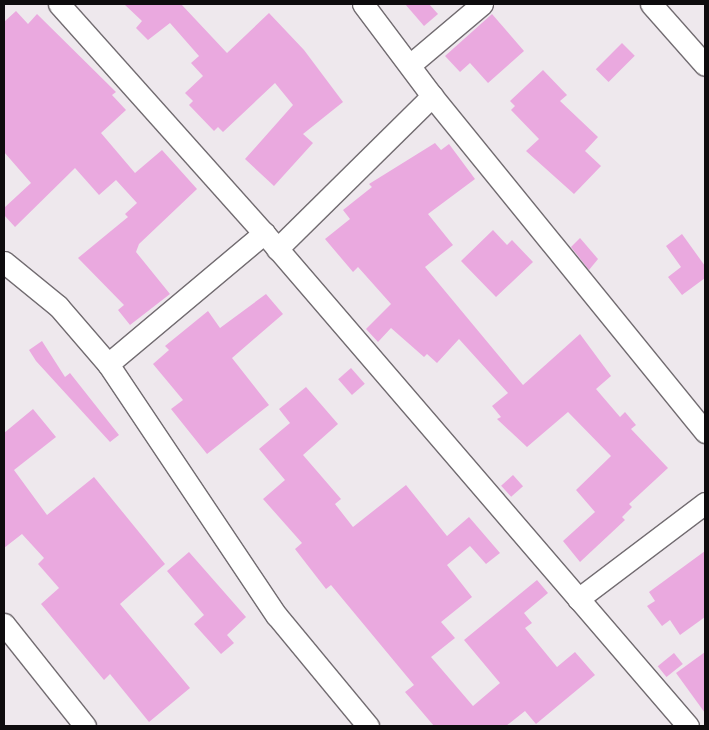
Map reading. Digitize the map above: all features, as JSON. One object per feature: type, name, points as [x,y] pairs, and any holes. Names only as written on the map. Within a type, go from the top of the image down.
[{"type":"street","points":[[59,4],[270,241],[688,726]]},
{"type":"street","points":[[363,4],[412,64],[432,96],[705,432]]},
{"type":"street","points":[[412,64],[482,4]]},
{"type":"street","points":[[651,4],[705,65]]},
{"type":"street","points":[[108,364],[270,241],[432,96]]},
{"type":"street","points":[[4,262],[58,306],[108,364],[277,616],[368,726]]},
{"type":"street","points":[[578,599],[705,503]]},
{"type":"street","points":[[4,624],[85,726]]},
{"type":"building","points":[[124,4],[181,4],[227,53],[269,13],[304,50],[343,102],[303,134],[313,143],[274,186],[245,159],[293,105],[275,83],[223,132],[218,127],[214,131],[189,105],[193,101],[185,93],[203,76],[191,63],[199,56],[170,23],[148,40],[136,28],[142,21]]},
{"type":"building","points":[[405,4],[429,4],[438,14],[424,26]]},
{"type":"building","points":[[16,11],[28,24],[37,14],[116,92],[112,95],[126,110],[101,133],[135,173],[162,150],[197,189],[139,244],[136,252],[170,294],[130,325],[118,310],[124,305],[78,258],[128,217],[125,214],[137,203],[116,180],[99,195],[75,168],[15,227],[4,215],[4,208],[31,183],[4,152],[4,22]]},
{"type":"building","points":[[492,14],[524,51],[488,83],[470,63],[460,72],[445,56]]},
{"type":"building","points":[[622,43],[635,56],[609,82],[596,69]]},
{"type":"building","points":[[543,70],[567,95],[560,101],[598,137],[585,151],[601,166],[574,194],[526,151],[539,139],[511,110],[515,106],[510,101]]},
{"type":"building","points":[[435,143],[441,150],[449,144],[475,179],[428,214],[453,245],[425,267],[523,385],[580,334],[611,376],[596,389],[620,417],[625,412],[636,425],[631,429],[668,468],[629,504],[632,507],[622,517],[625,520],[580,562],[563,541],[595,512],[576,490],[611,456],[568,412],[527,447],[497,419],[501,417],[492,406],[508,393],[459,339],[437,363],[427,354],[424,357],[391,328],[378,342],[366,329],[391,304],[358,267],[353,272],[325,239],[350,219],[343,210],[372,187],[369,184]]},
{"type":"building","points":[[493,230],[507,245],[512,240],[533,262],[496,297],[461,261]]},
{"type":"building","points":[[682,234],[705,266],[705,278],[682,295],[668,277],[681,267],[666,246]]},
{"type":"building","points":[[580,238],[598,259],[589,270],[571,247]]},
{"type":"building","points":[[266,294],[283,314],[232,358],[269,405],[207,454],[171,409],[183,400],[153,364],[169,350],[165,346],[208,311],[220,328]]},
{"type":"building","points":[[42,341],[65,377],[70,373],[119,435],[110,442],[36,361],[29,350]]},
{"type":"building","points":[[351,368],[365,384],[352,395],[338,379]]},
{"type":"building","points":[[306,387],[338,424],[303,455],[341,499],[335,504],[353,527],[406,485],[447,536],[469,517],[500,553],[486,564],[470,546],[447,565],[472,597],[441,622],[455,638],[431,657],[473,706],[500,683],[464,640],[537,580],[548,593],[524,613],[532,623],[525,628],[557,667],[575,652],[595,675],[536,724],[525,711],[506,726],[434,726],[405,692],[414,685],[331,585],[326,589],[295,549],[302,543],[263,499],[285,480],[259,449],[290,423],[279,409]]},
{"type":"building","points":[[33,409],[56,437],[14,470],[47,515],[94,477],[165,564],[120,604],[190,688],[149,722],[110,674],[104,680],[41,604],[59,588],[38,564],[44,558],[22,534],[4,548],[4,433]]},
{"type":"building","points":[[513,475],[523,486],[511,497],[501,486]]},
{"type":"building","points":[[705,551],[705,617],[680,635],[670,620],[662,626],[647,606],[655,601],[649,592]]},
{"type":"building","points":[[189,552],[246,617],[227,635],[234,643],[221,654],[194,624],[204,615],[167,571]]},
{"type":"building","points":[[705,652],[705,713],[676,673]]},
{"type":"building","points":[[674,653],[683,664],[666,677],[658,666]]}]
